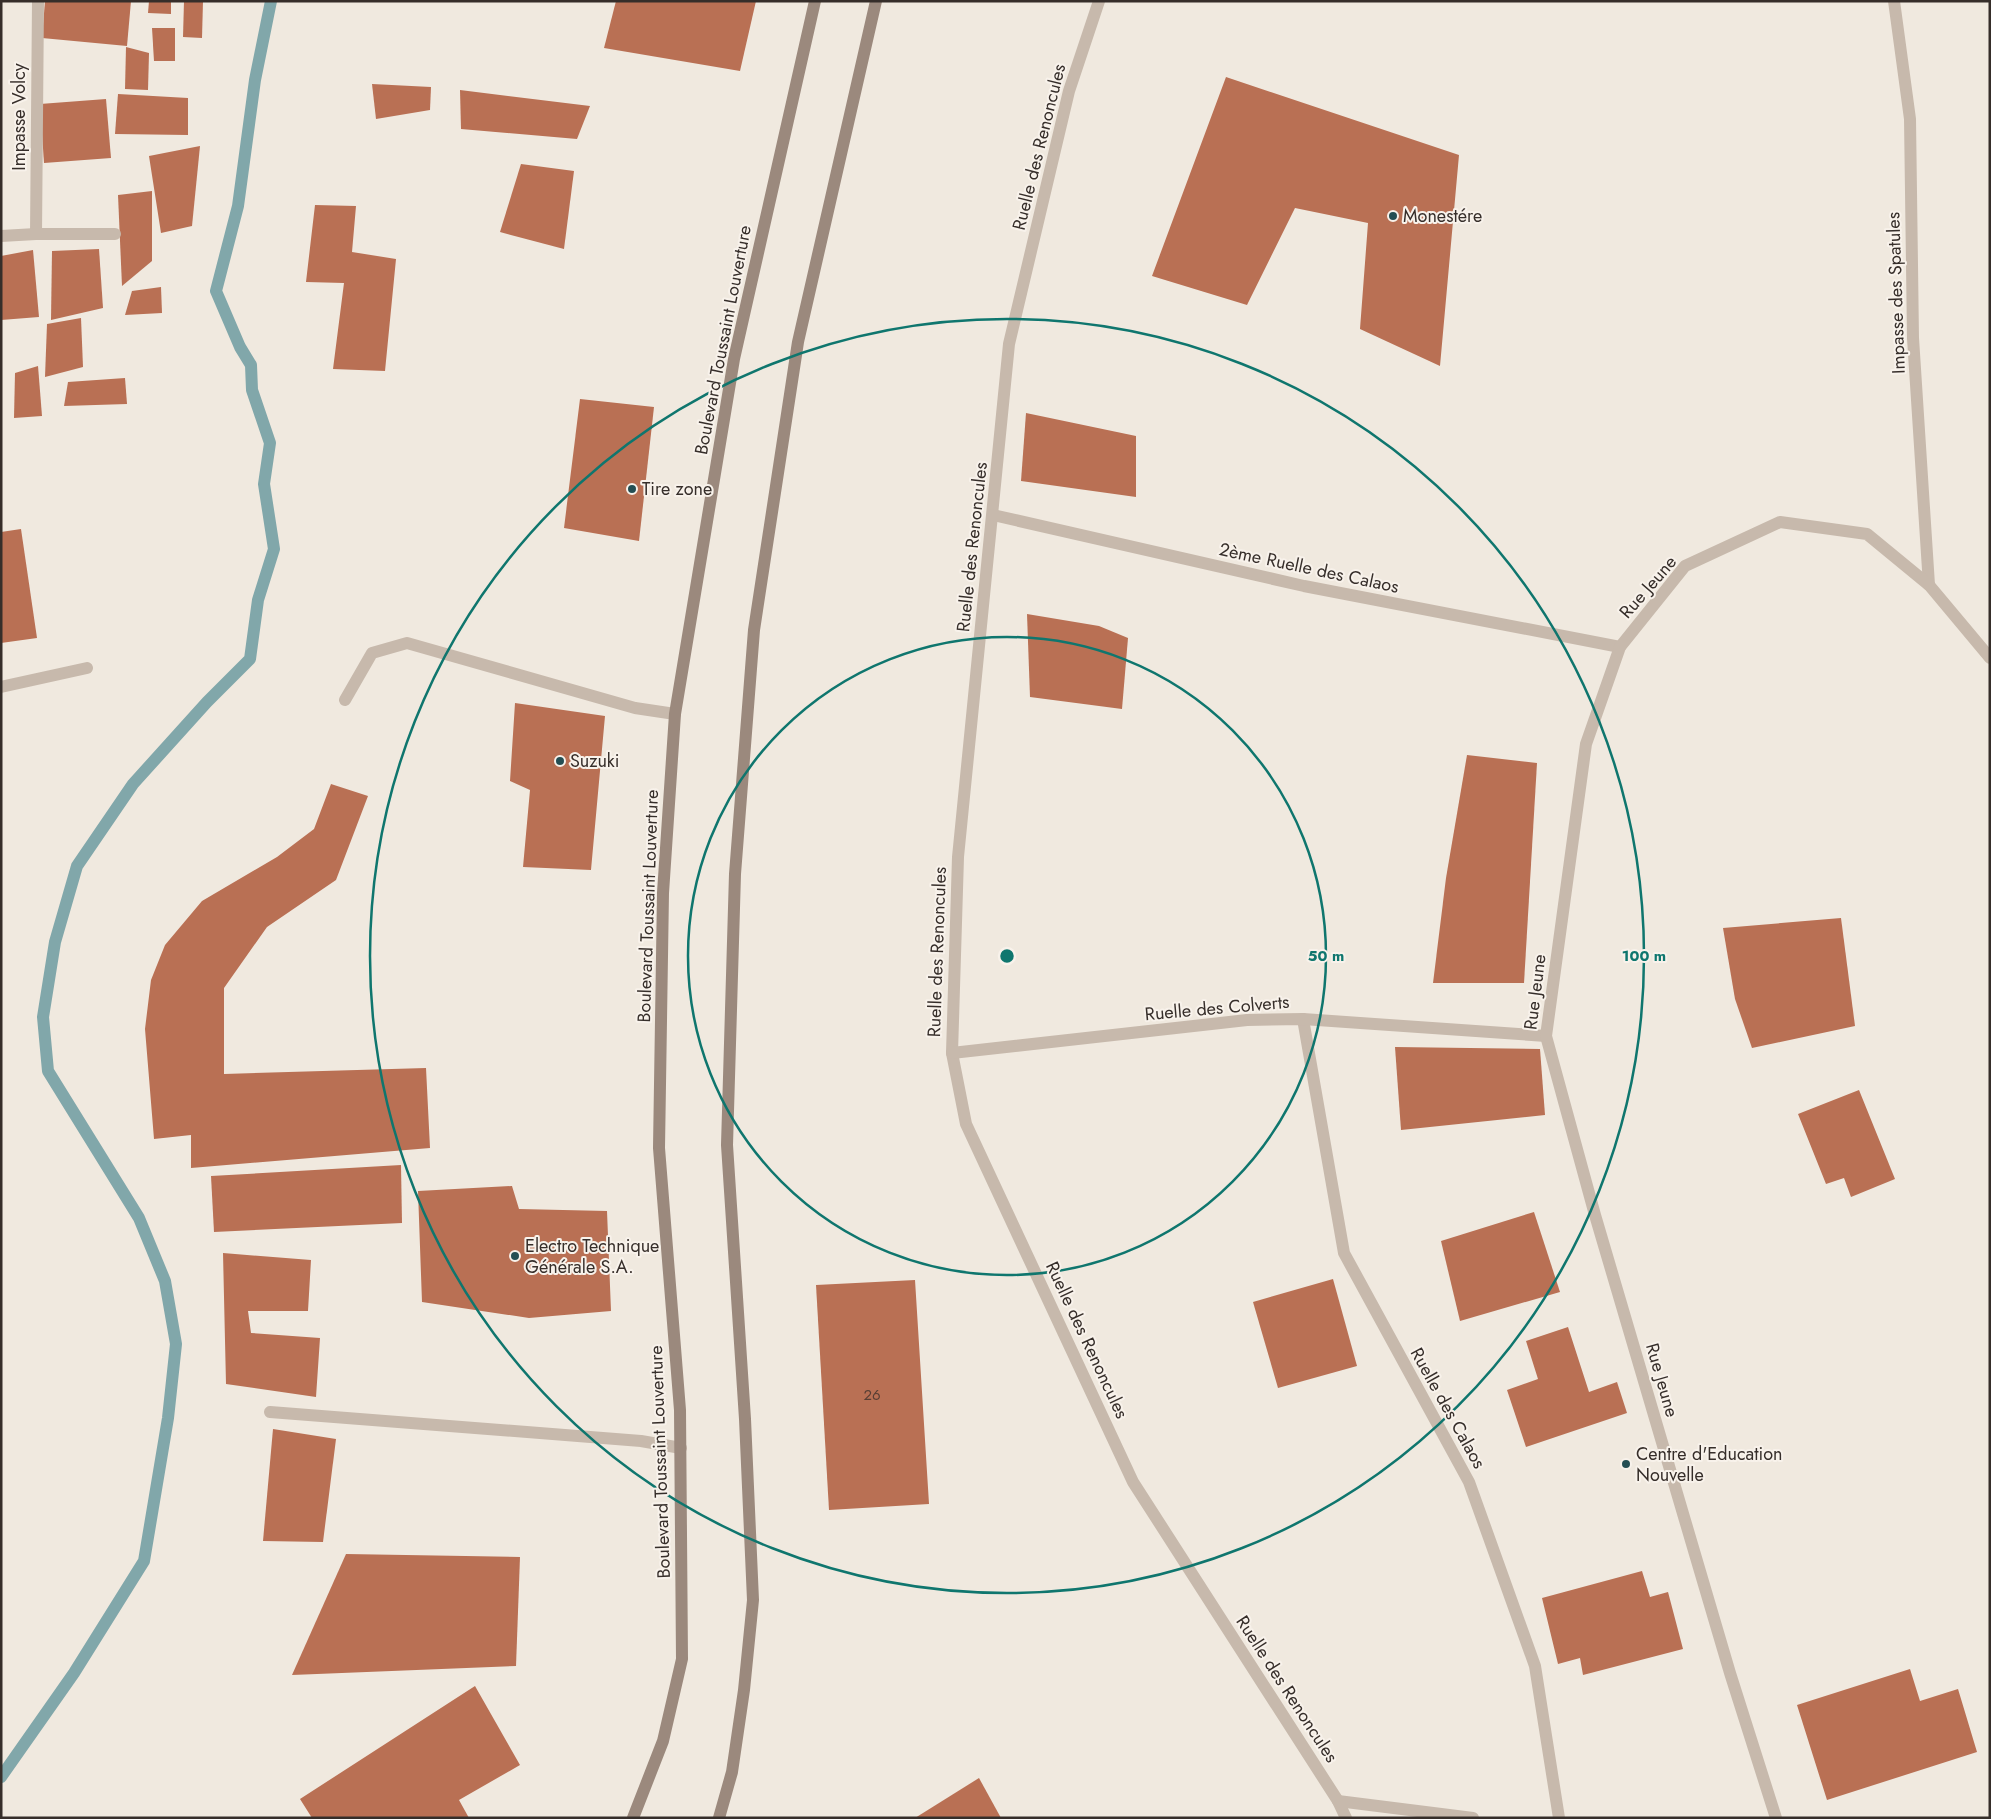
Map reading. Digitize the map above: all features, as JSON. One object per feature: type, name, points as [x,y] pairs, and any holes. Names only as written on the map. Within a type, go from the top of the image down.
[{"type":"main road","name":"Boulevard Toussaint Louverture","points":[[632,1818],[663,1741],[682,1659],[680,1410],[659,1148],[662,893],[675,714],[734,359],[815,1]]},
{"type":"main road","points":[[719,1818],[732,1772],[744,1690],[753,1600],[745,1420],[727,1145],[735,874],[754,630],[798,342],[876,1]]},
{"type":"street","name":"Impasse Volcy","points":[[36,234],[38,1]]},
{"type":"street","name":"Ruelle des Renoncules","points":[[1099,1],[1069,91],[1009,344],[958,857],[952,1053],[966,1124],[1133,1482],[1338,1801],[1346,1818]]},
{"type":"street","name":"Impasse des Spatules","points":[[1894,1],[1910,119],[1913,338],[1929,585]]},
{"type":"street","points":[[1,236],[114,234]]},
{"type":"street","name":"2ème Ruelle des Calaos","points":[[993,515],[1304,586],[1620,647]]},
{"type":"street","name":"Rue Jeune","points":[[1776,1818],[1728,1664],[1601,1234],[1546,1036],[1586,744],[1620,647],[1685,566],[1780,522],[1867,534],[1929,585],[1990,658]]},
{"type":"street","points":[[345,700],[372,653],[407,643],[635,708],[675,714]]},
{"type":"street","points":[[1,687],[87,668]]},
{"type":"street","name":"Ruelle des Colverts","points":[[952,1053],[1247,1020],[1303,1019],[1546,1036]]},
{"type":"street","name":"Ruelle des Calaos","points":[[1303,1019],[1344,1253],[1469,1482],[1535,1666],[1559,1818]]},
{"type":"street","points":[[270,1412],[641,1441],[681,1448]]},
{"type":"street","points":[[1338,1801],[1473,1818]]},
{"type":"building","points":[[45,1],[131,1],[127,46],[42,38]]},
{"type":"building","points":[[149,1],[171,1],[171,14],[148,13]]},
{"type":"building","points":[[184,1],[203,1],[202,38],[183,37]]},
{"type":"building","points":[[616,1],[756,1],[740,71],[604,48]]},
{"type":"building","points":[[152,28],[175,28],[175,61],[154,61]]},
{"type":"building","points":[[126,47],[149,53],[148,90],[125,89]]},
{"type":"building","name":"Monestére","points":[[1226,77],[1459,155],[1440,366],[1360,329],[1368,223],[1295,208],[1247,305],[1152,276]]},
{"type":"building","points":[[372,84],[431,87],[430,110],[376,119]]},
{"type":"building","points":[[460,90],[590,106],[577,139],[461,129]]},
{"type":"building","points":[[118,94],[188,98],[188,135],[115,134]]},
{"type":"building","points":[[106,99],[111,158],[44,163],[40,104]]},
{"type":"building","points":[[200,146],[192,226],[161,233],[149,156]]},
{"type":"building","points":[[521,164],[574,171],[564,249],[500,232]]},
{"type":"building","points":[[152,191],[152,261],[122,286],[118,195]]},
{"type":"building","points":[[315,205],[356,206],[352,252],[396,259],[385,371],[333,369],[344,283],[306,282]]},
{"type":"building","points":[[99,249],[103,308],[51,320],[52,251]]},
{"type":"building","points":[[33,250],[39,317],[1,320],[1,256]]},
{"type":"building","points":[[161,287],[162,313],[125,315],[132,291]]},
{"type":"building","points":[[81,318],[83,367],[45,377],[47,324]]},
{"type":"building","points":[[38,366],[42,416],[14,418],[15,373]]},
{"type":"building","points":[[125,378],[127,404],[64,406],[68,382]]},
{"type":"building","points":[[580,399],[654,407],[639,541],[564,528]]},
{"type":"building","points":[[1026,413],[1136,436],[1136,497],[1021,481]]},
{"type":"building","points":[[21,529],[37,638],[1,643],[1,532]]},
{"type":"building","points":[[1027,614],[1099,626],[1128,638],[1122,709],[1030,697]]},
{"type":"building","points":[[515,703],[605,716],[591,870],[523,867],[530,790],[510,781]]},
{"type":"building","points":[[1467,755],[1537,763],[1524,983],[1433,983],[1446,878]]},
{"type":"building","points":[[331,784],[368,796],[336,880],[267,927],[224,988],[224,1074],[426,1068],[430,1148],[191,1168],[191,1135],[154,1139],[145,1029],[151,980],[165,945],[202,901],[277,857],[314,829]]},
{"type":"building","points":[[1841,918],[1855,1026],[1752,1048],[1735,999],[1723,928]]},
{"type":"building","points":[[1395,1047],[1540,1049],[1545,1115],[1401,1130]]},
{"type":"building","points":[[1859,1090],[1895,1179],[1851,1197],[1844,1178],[1826,1184],[1798,1114]]},
{"type":"building","points":[[401,1165],[402,1223],[214,1232],[211,1176]]},
{"type":"building","name":"Electro Technique Générale S.A.","points":[[512,1186],[519,1209],[607,1211],[611,1311],[529,1318],[422,1302],[418,1191]]},
{"type":"building","points":[[1534,1212],[1560,1292],[1460,1321],[1441,1241]]},
{"type":"building","points":[[223,1253],[311,1260],[308,1311],[248,1311],[251,1333],[320,1338],[316,1397],[226,1384]]},
{"type":"building","points":[[1333,1279],[1357,1366],[1278,1388],[1253,1302]]},
{"type":"building","points":[[915,1280],[929,1504],[829,1510],[816,1285]]},
{"type":"building","points":[[1568,1327],[1589,1392],[1617,1382],[1627,1413],[1526,1447],[1507,1390],[1538,1379],[1526,1341]]},
{"type":"building","points":[[273,1429],[336,1439],[323,1542],[263,1541]]},
{"type":"building","points":[[346,1554],[520,1557],[516,1666],[292,1675]]},
{"type":"building","points":[[1642,1571],[1650,1597],[1668,1592],[1683,1649],[1583,1675],[1580,1658],[1558,1664],[1542,1598]]},
{"type":"building","points":[[1910,1669],[1920,1701],[1958,1689],[1977,1752],[1827,1800],[1797,1705]]},
{"type":"building","points":[[475,1686],[520,1765],[459,1800],[469,1818],[312,1818],[300,1799]]},
{"type":"building","points":[[979,1778],[1001,1818],[915,1818]]},
{"type":"waterway","points":[[1,1777],[74,1673],[144,1561],[168,1418],[176,1344],[165,1281],[139,1218],[48,1071],[43,1017],[55,942],[77,866],[133,784],[207,702],[250,659],[258,600],[274,549],[264,484],[270,443],[252,390],[251,365],[240,347],[216,291],[238,206],[255,80],[271,1]]},
{"type":"place","name":"Monestére","points":[[1393,216]]},
{"type":"place","name":"Tire zone","points":[[632,489]]},
{"type":"place","name":"Suzuki","points":[[560,761]]},
{"type":"place","name":"Electro Technique Générale S.A.","points":[[515,1256]]},
{"type":"place","name":"Centre d'Education Nouvelle","points":[[1626,1464]]}]
